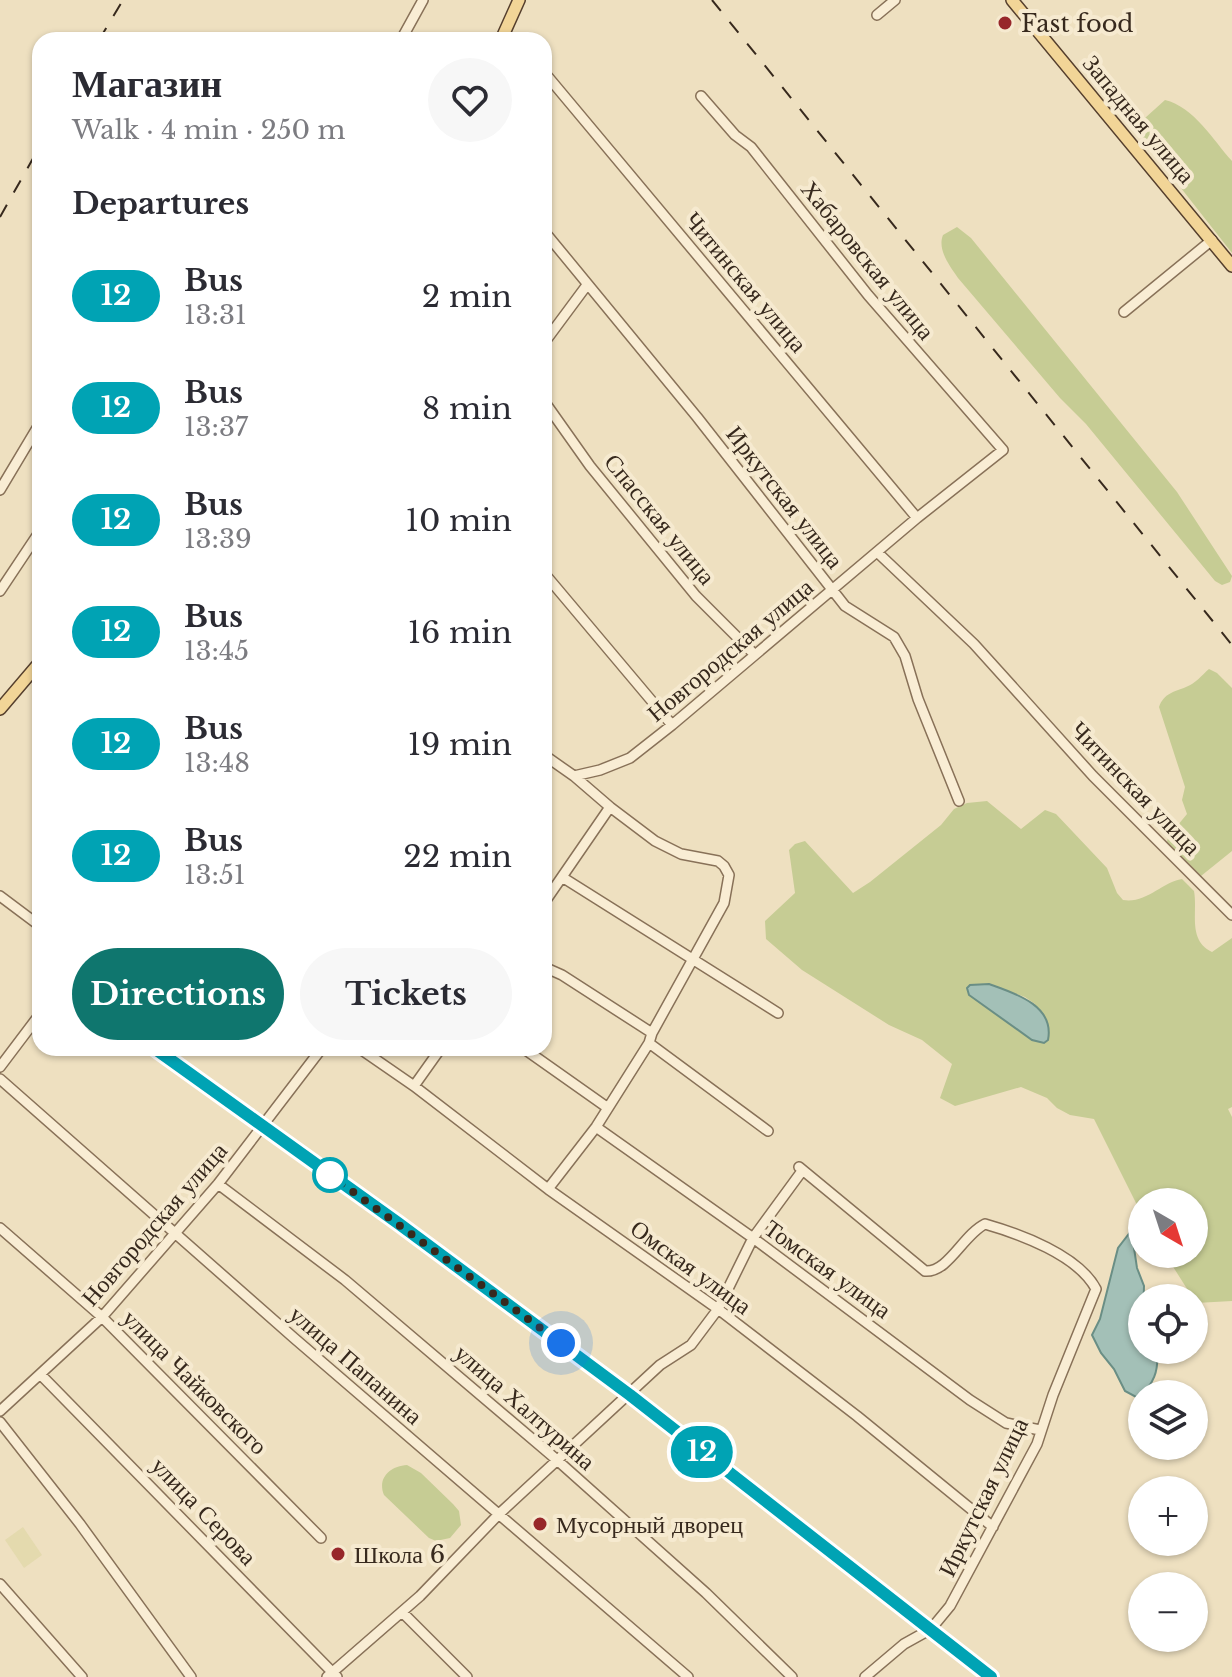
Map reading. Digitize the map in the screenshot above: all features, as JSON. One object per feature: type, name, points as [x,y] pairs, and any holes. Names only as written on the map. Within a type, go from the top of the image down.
[{"type":"main road","points":[[505,32],[519,0]]},
{"type":"main road","name":"Западная улица","points":[[1012,0],[1232,266]]},
{"type":"main road","points":[[0,709],[32,671]]},
{"type":"street","points":[[405,32],[423,0]]},
{"type":"street","points":[[877,15],[895,0]]},
{"type":"street","name":"Читинская улица","points":[[552,82],[917,518]]},
{"type":"street","name":"Хабаровская улица","points":[[701,96],[735,135],[751,147],[868,295],[1003,450]]},
{"type":"street","points":[[1124,312],[1212,240]]},
{"type":"street","name":"Иркутская улица","points":[[552,241],[688,406],[832,590],[856,615],[894,637],[905,656],[918,699],[959,801]]},
{"type":"street","points":[[552,332],[587,285]]},
{"type":"street","name":"Спасская улица","points":[[552,412],[590,466],[696,596],[754,654]]},
{"type":"street","points":[[0,490],[32,436]]},
{"type":"street","name":"Новгородская улица","points":[[574,776],[630,758],[1003,450]]},
{"type":"street","points":[[0,591],[32,543]]},
{"type":"street","name":"Читинская улица","points":[[877,552],[974,644],[1093,776],[1232,915]]},
{"type":"street","points":[[552,582],[672,725]]},
{"type":"street","points":[[548,1189],[596,1127],[650,1038],[724,903],[729,875],[718,861],[681,854],[655,841],[552,761]]},
{"type":"street","points":[[552,891],[610,807]]},
{"type":"street","points":[[562,877],[778,1013]]},
{"type":"street","points":[[0,896],[32,920]]},
{"type":"street","points":[[552,971],[650,1038],[768,1131]]},
{"type":"street","points":[[0,1067],[32,1025]]},
{"type":"street","points":[[165,1056],[630,1395],[991,1677]]},
{"type":"street","name":"Новгородская улица","points":[[0,1411],[102,1317],[218,1184],[316,1056]]},
{"type":"street","name":"Омская улица","points":[[371,1056],[548,1189],[718,1309],[857,1416],[993,1527]]},
{"type":"street","points":[[414,1086],[435,1056]]},
{"type":"street","points":[[534,1056],[608,1108]]},
{"type":"street","name":"улица Папанина","points":[[0,1079],[688,1677]]},
{"type":"street","name":"Томская улица","points":[[596,1127],[753,1238],[970,1400],[1006,1423],[1040,1430]]},
{"type":"street","name":"Иркутская улица","points":[[753,1238],[800,1169],[925,1271],[933,1272],[944,1265],[973,1229],[985,1224],[1043,1245],[1090,1277],[1096,1289],[1037,1444],[957,1593],[931,1629]]},
{"type":"street","name":"улица Халтурина","points":[[218,1184],[345,1280],[557,1460],[706,1593],[792,1677]]},
{"type":"street","name":"улица Чайковского","points":[[0,1228],[102,1317],[321,1538]]},
{"type":"street","points":[[332,1675],[402,1612],[557,1460],[670,1357],[691,1345],[718,1309],[753,1238]]},
{"type":"street","name":"улица Серова","points":[[41,1375],[332,1675]]},
{"type":"street","points":[[0,1422],[80,1524],[191,1677]]},
{"type":"street","points":[[0,1584],[82,1677]]},
{"type":"street","points":[[402,1612],[467,1677]]},
{"type":"street","points":[[865,1677],[904,1644],[931,1629]]},
{"type":"shaded area","points":[[23,1527],[42,1555],[24,1568],[5,1540]]},
{"type":"green space","points":[[1165,100],[1194,117],[1232,161],[1232,253],[1137,132],[1145,118]]},
{"type":"green space","points":[[957,227],[971,238],[1177,492],[1232,576],[1230,582],[1222,585],[1215,581],[1086,424],[1060,398],[958,278],[945,258],[942,246],[943,235]]},
{"type":"green space","points":[[1209,669],[1232,688],[1232,851],[1201,876],[1167,842],[1187,814],[1182,800],[1185,787],[1159,707],[1167,696],[1192,684]]},
{"type":"green space","points":[[987,801],[1021,829],[1045,810],[1056,814],[1107,868],[1123,900],[1139,899],[1182,879],[1194,891],[1196,933],[1204,947],[1212,952],[1232,938],[1232,1107],[1228,1109],[1232,1117],[1232,1301],[1208,1302],[1208,1284],[1184,1284],[1174,1268],[1208,1268],[1208,1188],[1128,1188],[1094,1119],[1070,1115],[1047,1098],[1021,1087],[955,1106],[940,1098],[952,1064],[922,1040],[889,1025],[802,970],[766,939],[765,921],[795,893],[789,850],[795,844],[805,841],[853,893],[941,825],[954,809],[967,803]],"holes":[[[989,984],[1025,997],[1035,1004],[1032,1040],[987,1008]]]},
{"type":"green space","points":[[407,1465],[421,1473],[459,1511],[461,1525],[450,1538],[436,1541],[429,1538],[384,1495],[382,1483],[386,1474]]},
{"type":"water","points":[[989,984],[1020,996],[1039,1009],[1048,1028],[1048,1040],[1044,1043],[1032,1040],[969,995],[967,988],[970,985]]},
{"type":"water","points":[[1128,1235],[1128,1268],[1137,1268],[1143,1284],[1128,1284],[1128,1364],[1157,1364],[1152,1380],[1128,1380],[1128,1393],[1092,1335],[1100,1319],[1118,1248]]},
{"type":"railway","points":[[104,32],[123,0]]},
{"type":"railway","points":[[712,0],[1232,645]]},
{"type":"railway","points":[[0,217],[32,160]]},
{"type":"bus line","name":"12","points":[[164,1056],[398,1223],[630,1395],[991,1677]]},
{"type":"place","name":"Fast food","points":[[1005,23]]},
{"type":"place","name":"Мусорный дворец","points":[[540,1524]]},
{"type":"place","name":"Школа 6","points":[[338,1554]]},
{"type":"route","points":[[330,1175],[561,1343]]}]
